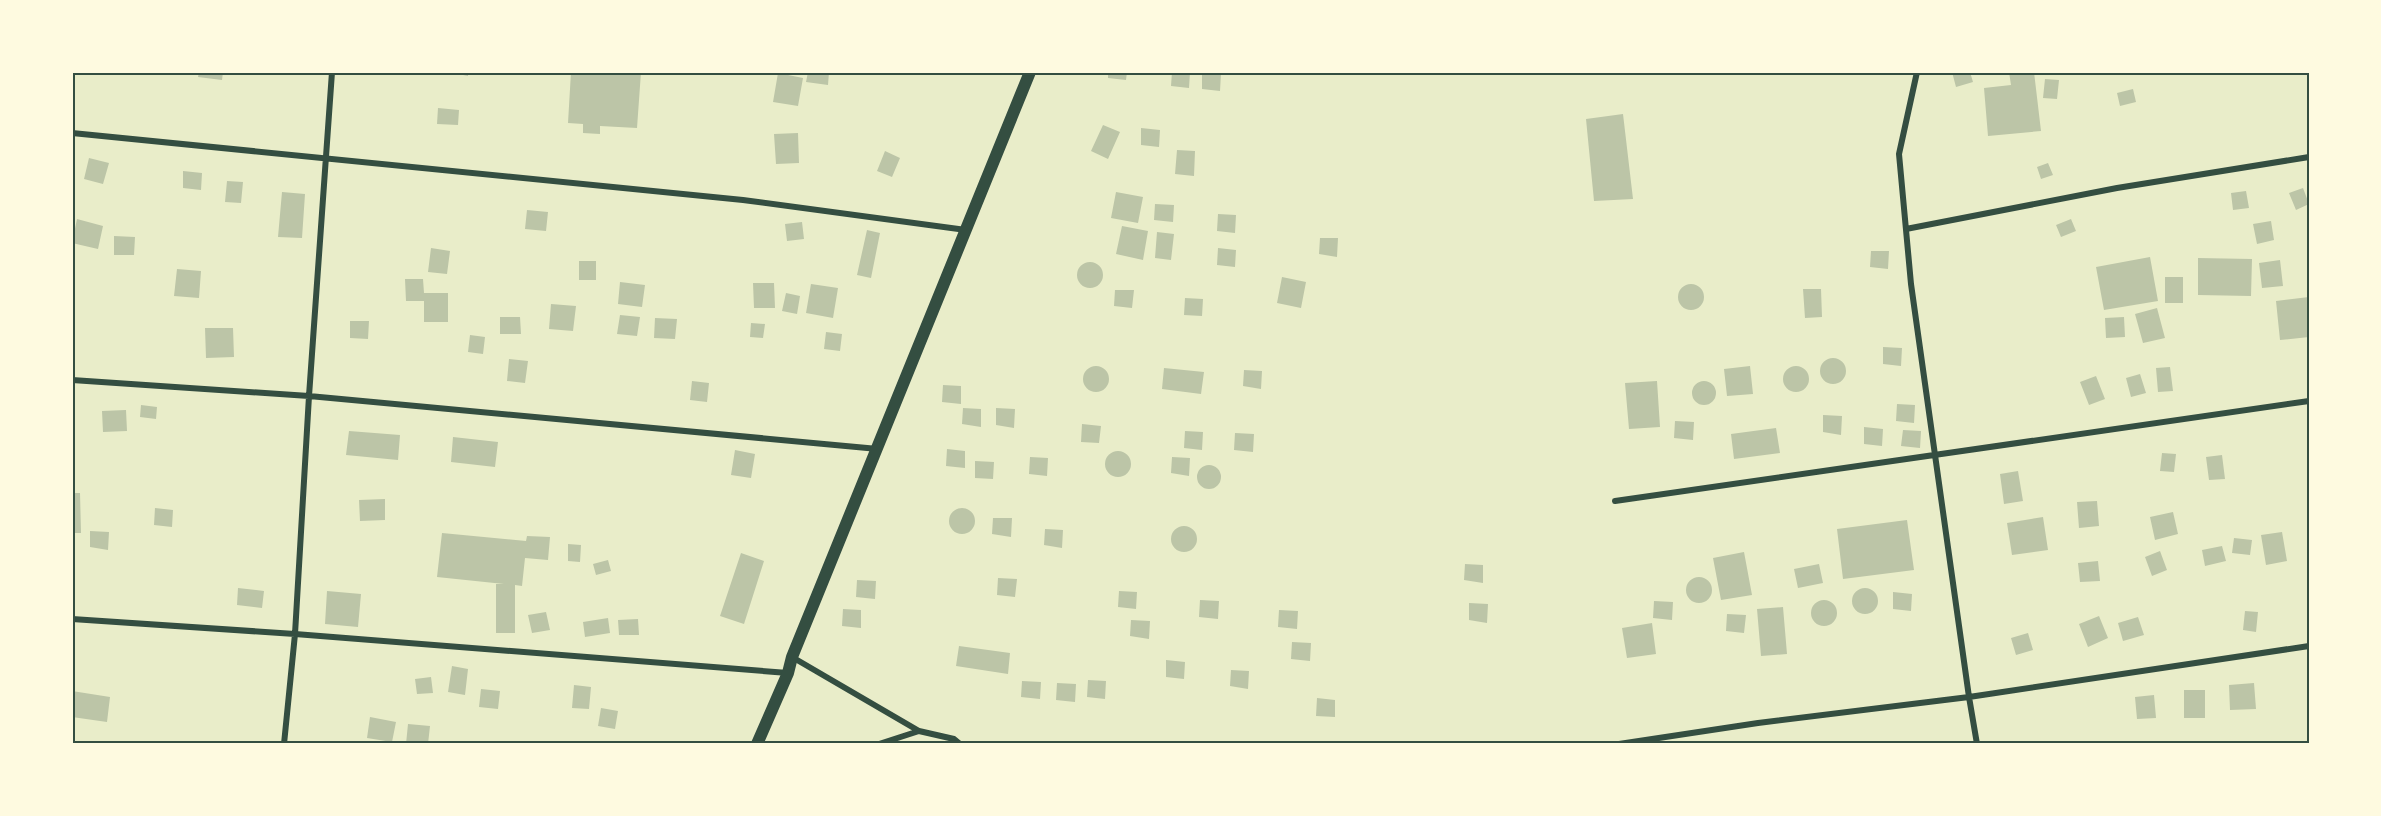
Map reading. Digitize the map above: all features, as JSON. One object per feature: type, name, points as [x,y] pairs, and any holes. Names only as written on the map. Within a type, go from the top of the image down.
[{"type":"main road","points":[[757,744],[788,673],[792,657],[1030,72]]},
{"type":"street","points":[[284,744],[295,634],[332,72]]},
{"type":"street","points":[[1917,72],[1899,154],[1911,284],[1977,744]]},
{"type":"street","points":[[72,133],[743,200],[966,231]]},
{"type":"street","points":[[1906,229],[2117,188],[2309,157]]},
{"type":"street","points":[[72,380],[309,396],[878,449]]},
{"type":"street","points":[[1615,501],[2309,400]]},
{"type":"street","points":[[72,619],[295,634],[788,673]]},
{"type":"street","points":[[1619,744],[1758,723],[1969,697],[2309,646]]},
{"type":"street","points":[[792,657],[919,731],[954,739],[960,744]]},
{"type":"street","points":[[879,744],[919,731]]},
{"type":"building","points":[[199,72],[223,72],[222,80],[198,77]]},
{"type":"building","points":[[448,72],[468,72],[468,76]]},
{"type":"building","points":[[571,72],[641,72],[637,128],[600,126],[600,134],[583,133],[583,124],[568,123]]},
{"type":"building","points":[[808,72],[829,72],[828,85],[806,82]]},
{"type":"building","points":[[1108,72],[1127,72],[1126,80],[1108,78]]},
{"type":"building","points":[[1172,72],[1190,72],[1189,88],[1171,86]]},
{"type":"building","points":[[1952,72],[1970,72],[1973,82],[1956,87]]},
{"type":"building","points":[[2009,72],[2034,72],[2041,131],[1988,136],[1984,88],[2011,85]]},
{"type":"building","points":[[778,73],[803,78],[798,106],[773,102]]},
{"type":"building","points":[[1202,73],[1221,73],[1220,91],[1202,89]]},
{"type":"building","points":[[2045,79],[2059,80],[2057,99],[2043,98]]},
{"type":"building","points":[[2133,89],[2136,102],[2120,106],[2117,93]]},
{"type":"building","points":[[438,108],[459,110],[458,125],[437,124]]},
{"type":"building","points":[[1623,114],[1633,199],[1594,201],[1586,119]]},
{"type":"building","points":[[1103,125],[1120,132],[1108,159],[1091,151]]},
{"type":"building","points":[[1141,128],[1160,130],[1159,147],[1141,145]]},
{"type":"building","points":[[798,133],[799,163],[776,164],[774,134]]},
{"type":"building","points":[[1177,150],[1195,151],[1194,176],[1175,174]]},
{"type":"building","points":[[885,151],[900,158],[892,177],[877,171]]},
{"type":"building","points":[[89,158],[109,163],[103,184],[84,179]]},
{"type":"building","points":[[2048,163],[2053,175],[2041,179],[2037,167]]},
{"type":"building","points":[[183,171],[202,173],[201,190],[183,188]]},
{"type":"building","points":[[227,181],[243,182],[241,203],[225,202]]},
{"type":"building","points":[[2303,188],[2309,204],[2296,210],[2289,193]]},
{"type":"building","points":[[2246,191],[2249,208],[2233,210],[2231,193]]},
{"type":"building","points":[[282,192],[305,194],[302,238],[278,237]]},
{"type":"building","points":[[1116,192],[1143,197],[1138,223],[1111,218]]},
{"type":"building","points":[[1155,204],[1174,205],[1173,222],[1154,220]]},
{"type":"building","points":[[527,210],[548,212],[546,231],[525,229]]},
{"type":"building","points":[[1218,214],[1236,215],[1235,233],[1217,231]]},
{"type":"building","points":[[77,219],[103,226],[98,249],[72,243]]},
{"type":"building","points":[[2071,219],[2076,231],[2061,237],[2056,225]]},
{"type":"building","points":[[2271,221],[2274,240],[2257,244],[2253,224]]},
{"type":"building","points":[[802,222],[804,239],[787,241],[785,224]]},
{"type":"building","points":[[1122,226],[1148,231],[1143,260],[1116,254]]},
{"type":"building","points":[[867,230],[880,233],[871,278],[857,275]]},
{"type":"building","points":[[1157,232],[1174,234],[1171,260],[1155,258]]},
{"type":"building","points":[[114,236],[135,237],[134,255],[114,255]]},
{"type":"building","points":[[1320,238],[1338,238],[1337,257],[1319,254]]},
{"type":"building","points":[[431,248],[450,251],[447,274],[428,272]]},
{"type":"building","points":[[1218,248],[1236,250],[1235,267],[1217,265]]},
{"type":"building","points":[[1871,251],[1889,251],[1888,269],[1870,267]]},
{"type":"building","points":[[2150,257],[2158,301],[2104,310],[2096,267]]},
{"type":"building","points":[[2198,258],[2252,259],[2251,296],[2198,295]]},
{"type":"building","points":[[2280,260],[2283,286],[2262,288],[2259,263]]},
{"type":"building","points":[[579,261],[596,261],[596,280],[579,280]]},
{"type":"building","points":[[1090,262],[1099,266],[1103,275],[1099,284],[1090,288],[1081,284],[1077,275],[1081,266]]},
{"type":"building","points":[[177,269],[201,271],[199,298],[174,296]]},
{"type":"building","points":[[1282,277],[1306,282],[1301,308],[1277,303]]},
{"type":"building","points":[[2165,277],[2183,277],[2183,303],[2165,303]]},
{"type":"building","points":[[405,279],[423,279],[424,293],[448,293],[448,322],[424,322],[424,301],[406,301]]},
{"type":"building","points":[[620,282],[645,285],[642,307],[618,304]]},
{"type":"building","points":[[753,283],[774,283],[775,308],[754,308]]},
{"type":"building","points":[[811,284],[838,288],[833,318],[806,313]]},
{"type":"building","points":[[1691,284],[1700,288],[1704,297],[1700,306],[1691,310],[1682,306],[1678,297],[1682,288]]},
{"type":"building","points":[[1803,289],[1821,289],[1822,317],[1805,318]]},
{"type":"building","points":[[1115,290],[1134,290],[1132,308],[1114,306]]},
{"type":"building","points":[[786,293],[800,296],[797,314],[782,311]]},
{"type":"building","points":[[2309,297],[2309,337],[2280,340],[2276,301]]},
{"type":"building","points":[[1185,298],[1203,299],[1202,316],[1184,315]]},
{"type":"building","points":[[551,304],[576,306],[573,331],[549,329]]},
{"type":"building","points":[[2157,308],[2165,338],[2143,343],[2135,314]]},
{"type":"building","points":[[620,315],[640,317],[637,336],[617,334]]},
{"type":"building","points":[[500,317],[520,317],[521,334],[500,334]]},
{"type":"building","points":[[2124,317],[2125,337],[2106,338],[2105,318]]},
{"type":"building","points":[[655,318],[677,319],[675,339],[654,338]]},
{"type":"building","points":[[350,321],[369,321],[368,339],[350,338]]},
{"type":"building","points":[[751,323],[765,324],[763,338],[750,337]]},
{"type":"building","points":[[205,328],[233,328],[234,357],[206,358]]},
{"type":"building","points":[[826,332],[842,334],[840,351],[824,349]]},
{"type":"building","points":[[470,335],[485,337],[483,354],[468,352]]},
{"type":"building","points":[[1883,347],[1902,348],[1901,366],[1883,364]]},
{"type":"building","points":[[1833,358],[1842,362],[1846,371],[1842,380],[1833,384],[1824,380],[1820,371],[1824,362]]},
{"type":"building","points":[[509,359],[528,361],[525,383],[507,381]]},
{"type":"building","points":[[1096,366],[1105,370],[1109,379],[1105,388],[1096,392],[1087,388],[1083,379],[1087,370]]},
{"type":"building","points":[[1750,366],[1753,394],[1727,396],[1724,369]]},
{"type":"building","points":[[1796,366],[1805,370],[1809,379],[1805,388],[1796,392],[1787,388],[1783,379],[1787,370]]},
{"type":"building","points":[[2170,367],[2173,391],[2158,392],[2156,368]]},
{"type":"building","points":[[1164,368],[1204,372],[1201,394],[1162,389]]},
{"type":"building","points":[[1244,370],[1262,371],[1261,389],[1243,386]]},
{"type":"building","points":[[2140,374],[2146,393],[2131,397],[2126,378]]},
{"type":"building","points":[[2096,376],[2105,399],[2089,405],[2080,382]]},
{"type":"building","points":[[692,381],[709,383],[707,402],[690,400]]},
{"type":"building","points":[[1657,381],[1660,427],[1629,429],[1625,383]]},
{"type":"building","points":[[1699,381],[1709,381],[1716,388],[1716,398],[1709,405],[1699,405],[1692,398],[1692,388]]},
{"type":"building","points":[[943,385],[961,386],[961,404],[942,402]]},
{"type":"building","points":[[1897,404],[1915,405],[1914,423],[1896,421]]},
{"type":"building","points":[[141,405],[157,407],[156,419],[140,417]]},
{"type":"building","points":[[963,408],[981,409],[981,427],[962,424]]},
{"type":"building","points":[[996,408],[1015,409],[1014,428],[996,425]]},
{"type":"building","points":[[126,410],[127,431],[103,432],[102,411]]},
{"type":"building","points":[[1823,415],[1842,416],[1841,435],[1823,432]]},
{"type":"building","points":[[1675,421],[1694,422],[1693,440],[1674,438]]},
{"type":"building","points":[[1082,424],[1101,426],[1099,443],[1081,442]]},
{"type":"building","points":[[1864,427],[1883,429],[1882,446],[1864,444]]},
{"type":"building","points":[[1776,428],[1780,453],[1734,459],[1731,434]]},
{"type":"building","points":[[1903,430],[1921,431],[1920,448],[1901,446]]},
{"type":"building","points":[[349,431],[400,435],[398,460],[346,455]]},
{"type":"building","points":[[1185,431],[1203,432],[1202,450],[1184,448]]},
{"type":"building","points":[[1235,433],[1254,434],[1253,452],[1234,450]]},
{"type":"building","points":[[453,437],[498,442],[495,467],[451,462]]},
{"type":"building","points":[[947,449],[965,451],[965,468],[946,466]]},
{"type":"building","points":[[735,450],[755,454],[751,478],[731,475]]},
{"type":"building","points":[[1118,451],[1127,455],[1131,464],[1127,473],[1118,477],[1109,473],[1105,464],[1109,455]]},
{"type":"building","points":[[2162,453],[2176,454],[2174,472],[2160,471]]},
{"type":"building","points":[[2222,455],[2225,479],[2209,480],[2206,457]]},
{"type":"building","points":[[1030,457],[1048,458],[1047,476],[1029,474]]},
{"type":"building","points":[[1172,457],[1190,458],[1189,476],[1171,473]]},
{"type":"building","points":[[975,461],[994,462],[993,479],[975,478]]},
{"type":"building","points":[[1204,465],[1214,465],[1221,472],[1221,482],[1214,489],[1204,489],[1197,482],[1197,472]]},
{"type":"building","points":[[2018,471],[2023,501],[2004,504],[2000,474]]},
{"type":"building","points":[[72,493],[80,493],[81,533],[72,533]]},
{"type":"building","points":[[385,499],[385,520],[360,521],[359,500]]},
{"type":"building","points":[[2097,501],[2099,526],[2079,528],[2077,502]]},
{"type":"building","points":[[155,508],[173,510],[172,527],[154,525]]},
{"type":"building","points":[[962,508],[971,512],[975,521],[971,530],[962,534],[953,530],[949,521],[953,512]]},
{"type":"building","points":[[2173,512],[2178,534],[2155,540],[2150,517]]},
{"type":"building","points":[[2043,517],[2048,550],[2012,555],[2007,523]]},
{"type":"building","points":[[993,518],[1012,518],[1011,537],[992,534]]},
{"type":"building","points":[[1907,520],[1914,570],[1843,579],[1837,529]]},
{"type":"building","points":[[1184,526],[1193,530],[1197,539],[1193,548],[1184,552],[1175,548],[1171,539],[1175,530]]},
{"type":"building","points":[[1045,529],[1063,530],[1062,548],[1044,545]]},
{"type":"building","points":[[90,531],[109,532],[108,550],[90,547]]},
{"type":"building","points":[[2282,532],[2287,561],[2266,565],[2261,535]]},
{"type":"building","points":[[442,533],[526,541],[527,536],[550,537],[548,560],[525,558],[522,586],[515,585],[515,633],[496,633],[496,584],[504,584],[437,577]]},
{"type":"building","points":[[2234,538],[2252,540],[2250,555],[2232,553]]},
{"type":"building","points":[[568,544],[581,545],[580,562],[568,561]]},
{"type":"building","points":[[2222,546],[2226,561],[2205,566],[2202,550]]},
{"type":"building","points":[[2160,551],[2167,570],[2152,576],[2145,557]]},
{"type":"building","points":[[1744,552],[1752,595],[1721,600],[1713,558]]},
{"type":"building","points":[[741,553],[764,561],[744,624],[720,616]]},
{"type":"building","points":[[608,560],[611,571],[596,575],[593,564]]},
{"type":"building","points":[[2098,561],[2100,581],[2080,582],[2078,563]]},
{"type":"building","points":[[1465,564],[1483,565],[1483,583],[1464,580]]},
{"type":"building","points":[[1819,564],[1823,583],[1798,588],[1794,569]]},
{"type":"building","points":[[1699,577],[1708,581],[1712,590],[1708,599],[1699,603],[1690,599],[1686,590],[1690,581]]},
{"type":"building","points":[[998,578],[1017,579],[1015,597],[997,595]]},
{"type":"building","points":[[857,580],[876,581],[875,599],[856,597]]},
{"type":"building","points":[[238,588],[264,591],[262,608],[237,605]]},
{"type":"building","points":[[1865,588],[1874,592],[1878,601],[1874,610],[1865,614],[1856,610],[1852,601],[1856,592]]},
{"type":"building","points":[[327,591],[361,594],[358,627],[325,624]]},
{"type":"building","points":[[1119,591],[1137,592],[1136,609],[1118,607]]},
{"type":"building","points":[[1893,592],[1912,594],[1911,611],[1893,609]]},
{"type":"building","points":[[1200,600],[1219,601],[1218,619],[1199,617]]},
{"type":"building","points":[[1824,600],[1833,604],[1837,613],[1833,622],[1824,626],[1815,622],[1811,613],[1815,604]]},
{"type":"building","points":[[1654,601],[1673,602],[1672,620],[1653,618]]},
{"type":"building","points":[[1469,603],[1488,604],[1487,623],[1469,620]]},
{"type":"building","points":[[1783,607],[1787,654],[1761,656],[1757,609]]},
{"type":"building","points":[[843,609],[861,610],[861,628],[842,626]]},
{"type":"building","points":[[1279,610],[1298,611],[1297,629],[1278,627]]},
{"type":"building","points":[[2245,611],[2258,612],[2256,632],[2243,630]]},
{"type":"building","points":[[546,612],[550,630],[532,633],[528,615]]},
{"type":"building","points":[[1727,614],[1746,615],[1744,633],[1726,631]]},
{"type":"building","points":[[2099,616],[2108,638],[2088,647],[2079,624]]},
{"type":"building","points":[[2138,617],[2144,635],[2123,641],[2118,623]]},
{"type":"building","points":[[608,618],[610,633],[585,637],[583,622]]},
{"type":"building","points":[[638,619],[639,635],[619,635],[618,620]]},
{"type":"building","points":[[1131,620],[1150,621],[1149,639],[1130,636]]},
{"type":"building","points":[[1652,623],[1656,654],[1627,658],[1622,628]]},
{"type":"building","points":[[2028,633],[2033,650],[2016,655],[2011,638]]},
{"type":"building","points":[[1292,642],[1311,643],[1310,661],[1291,659]]},
{"type":"building","points":[[959,646],[1010,653],[1008,674],[956,666]]},
{"type":"building","points":[[1166,660],[1185,662],[1184,679],[1166,677]]},
{"type":"building","points":[[452,666],[468,669],[465,695],[448,692]]},
{"type":"building","points":[[1231,670],[1249,671],[1248,689],[1230,686]]},
{"type":"building","points":[[431,677],[433,693],[417,694],[415,679]]},
{"type":"building","points":[[1088,680],[1106,681],[1105,699],[1087,697]]},
{"type":"building","points":[[1022,681],[1041,682],[1040,699],[1021,697]]},
{"type":"building","points":[[1057,683],[1076,684],[1075,702],[1056,700]]},
{"type":"building","points":[[2254,683],[2256,709],[2230,710],[2229,685]]},
{"type":"building","points":[[574,685],[591,687],[589,709],[572,708]]},
{"type":"building","points":[[481,689],[500,691],[498,709],[479,707]]},
{"type":"building","points":[[2184,690],[2205,690],[2205,718],[2184,718]]},
{"type":"building","points":[[72,691],[110,697],[107,722],[72,717]]},
{"type":"building","points":[[2154,695],[2156,718],[2137,719],[2135,697]]},
{"type":"building","points":[[1317,698],[1335,700],[1335,717],[1316,716]]},
{"type":"building","points":[[601,708],[618,711],[615,729],[598,726]]},
{"type":"building","points":[[370,717],[396,722],[392,742],[367,738]]},
{"type":"building","points":[[408,724],[430,726],[428,744],[406,744]]}]
